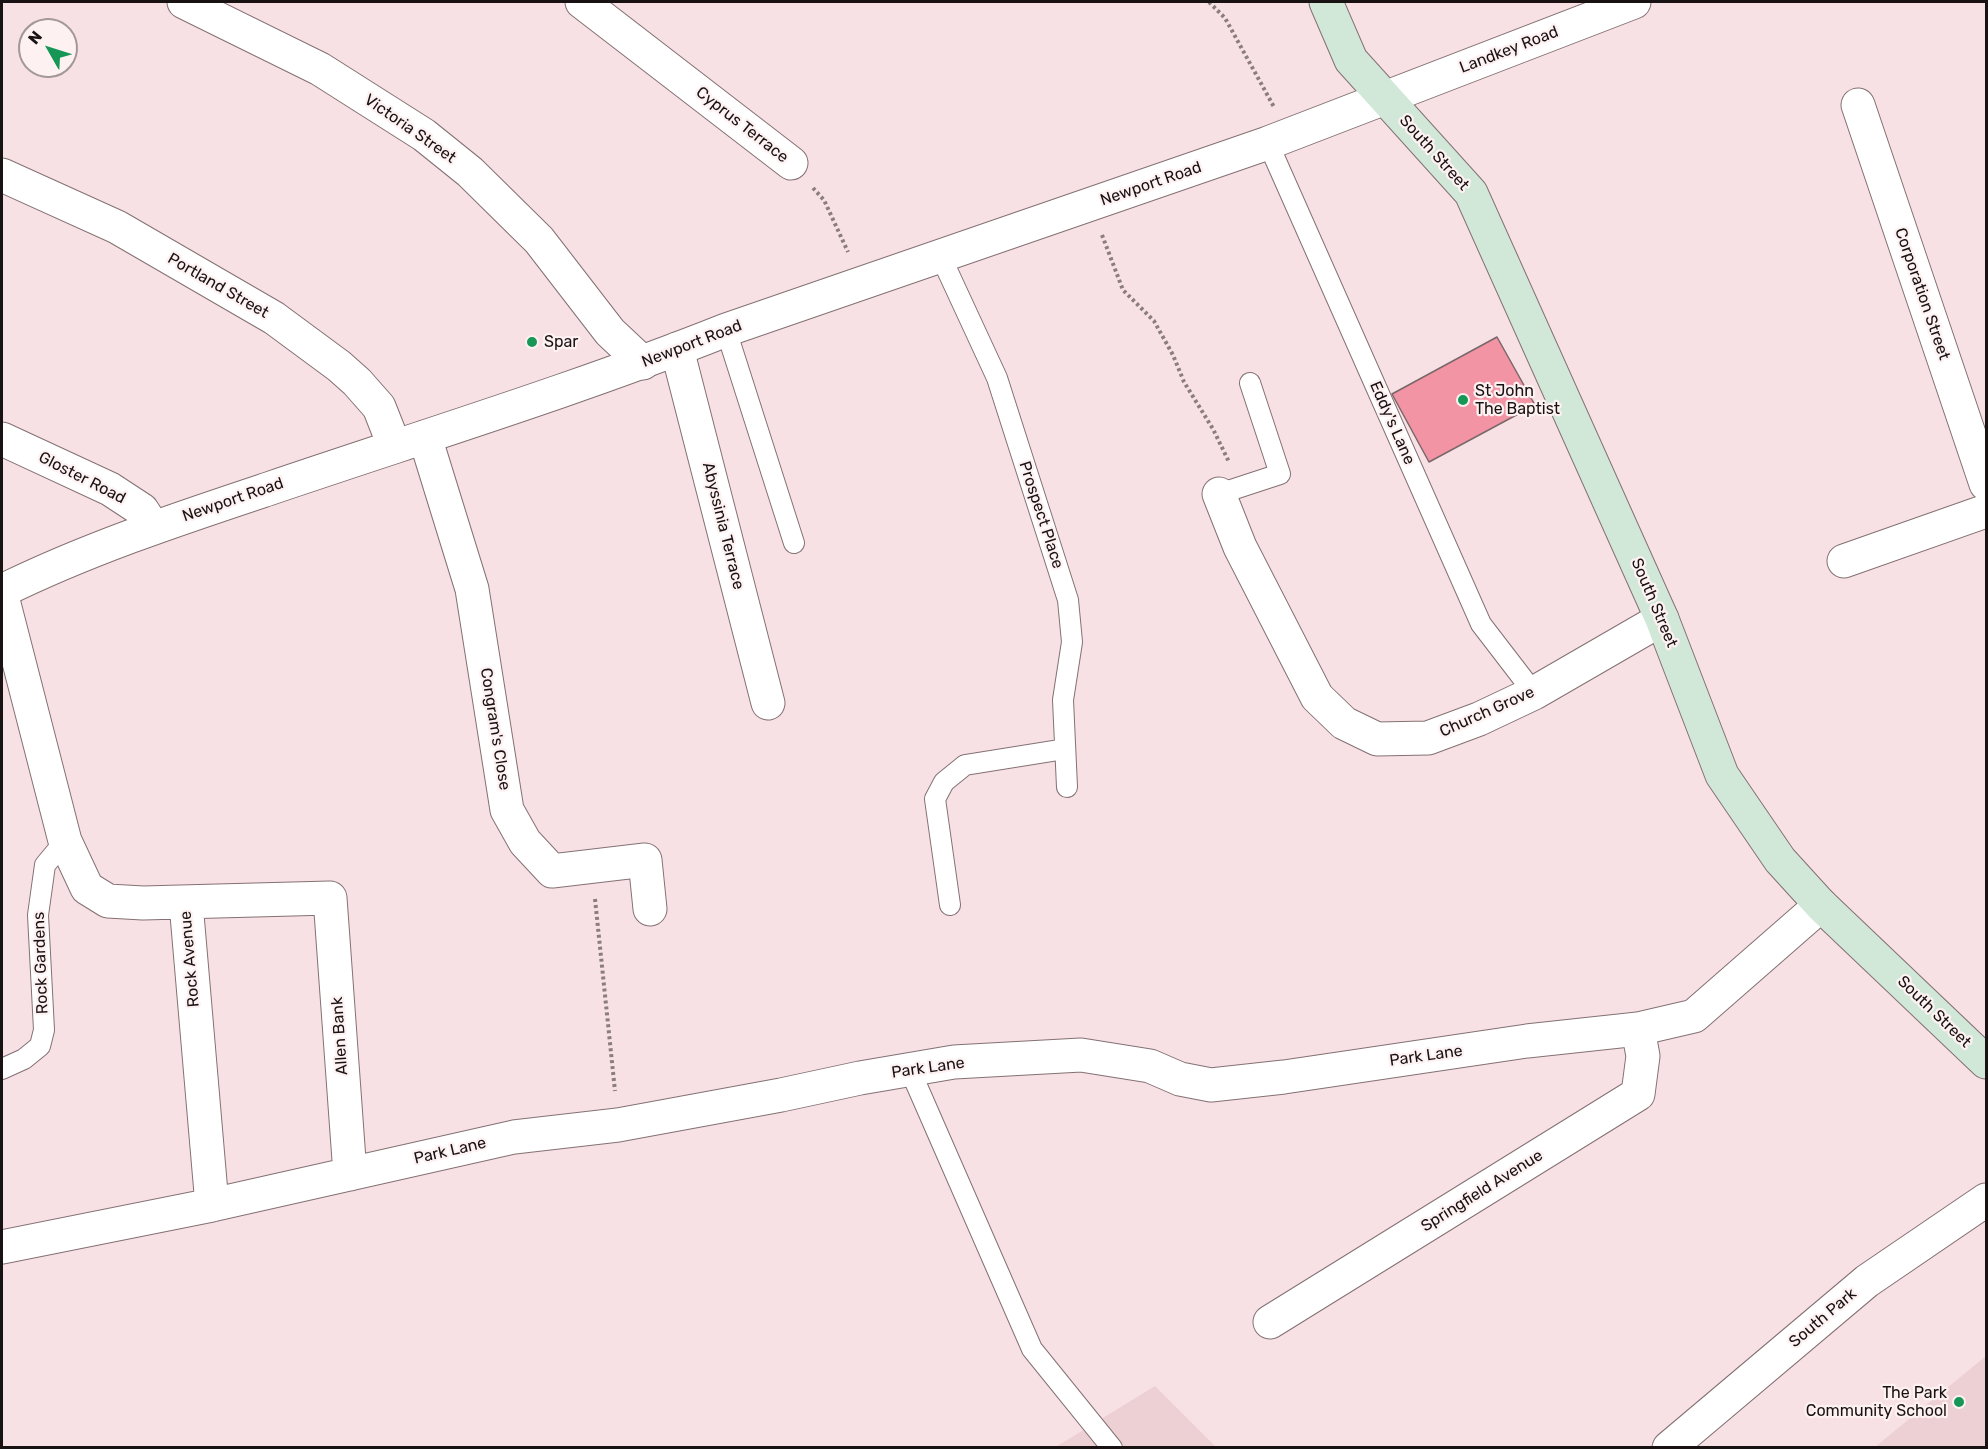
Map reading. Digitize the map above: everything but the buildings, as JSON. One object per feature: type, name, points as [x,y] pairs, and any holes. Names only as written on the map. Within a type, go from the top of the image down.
[{"type":"main road","name":"South Street","points":[[1326,2],[1351,60],[1471,193],[1662,619],[1722,775],[1780,860],[1821,905],[1986,1062]]},
{"type":"street","name":"Victoria Street","points":[[184,2],[320,69],[424,135],[470,172],[540,240],[610,332],[643,363]]},
{"type":"street","name":"Cyprus Terrace","points":[[582,2],[791,163]]},
{"type":"street","name":"Landkey Road","points":[[1384,99],[1634,2]]},
{"type":"street","name":"Newport Road","points":[[2,591],[38,573],[153,527],[643,363],[726,330],[1268,143],[1384,99]]},
{"type":"street","name":"Corporation Street","points":[[1858,105],[1986,484]]},
{"type":"street","name":"Portland Street","points":[[2,174],[117,227],[274,318],[357,382],[410,441]]},
{"type":"street","name":"Abyssinia Terrace","points":[[677,349],[768,703]]},
{"type":"street","name":"Gloster Road","points":[[2,439],[110,489],[142,510],[153,527]]},
{"type":"street","name":"Congram's Close","points":[[410,441],[472,589],[507,810],[525,842],[552,872],[645,860],[650,909]]},
{"type":"street","name":"Church Grove","points":[[1219,494],[1240,547],[1317,697],[1344,723],[1377,739],[1428,738],[1479,719],[1534,693],[1662,619]]},
{"type":"street","points":[[1844,561],[1986,511]]},
{"type":"street","name":"Rock Avenue","points":[[2,596],[65,840],[87,888],[108,901],[186,903],[212,1205]]},
{"type":"street","name":"Allen Bank","points":[[186,903],[330,898],[350,1174]]},
{"type":"street","name":"Park Lane","points":[[2,1247],[212,1205],[514,1137],[618,1125],[954,1062],[1081,1055],[1150,1066],[1180,1078],[1211,1085],[1284,1077],[1527,1041],[1638,1029],[1694,1016],[1821,905]]},
{"type":"street","name":"Springfield Avenue","points":[[1270,1322],[1638,1094],[1643,1056],[1638,1029]]},
{"type":"street","name":"South Park","points":[[1669,1448],[1866,1281],[1986,1200]]},
{"type":"lane","name":"Eddy's Lane","points":[[1268,143],[1481,624],[1534,693]]},
{"type":"lane","name":"Prospect Place","points":[[941,257],[997,378],[1068,600],[1072,642],[1063,700],[1067,788]]},
{"type":"lane","points":[[726,330],[794,543]]},
{"type":"lane","points":[[1219,494],[1280,474],[1250,383]]},
{"type":"lane","points":[[950,904],[935,799],[944,782],[966,765],[1065,749]]},
{"type":"lane","name":"Rock Gardens","points":[[2,1069],[24,1059],[40,1046],[44,1030],[38,915],[45,865],[65,840]]},
{"type":"lane","points":[[910,1070],[1032,1349],[1112,1448]]},
{"type":"path","points":[[1209,2],[1225,18],[1278,115],[1268,143]]},
{"type":"path","name":"Cyprus Terrace","points":[[791,163],[824,200],[848,251],[859,284]]},
{"type":"path","points":[[1090,205],[1123,290],[1154,321],[1173,355],[1184,382],[1213,429],[1239,483],[1219,494]]},
{"type":"path","points":[[591,867],[618,1125]]},
{"type":"shaded area","name":"The Park Community School","points":[[1986,1356],[1986,1447],[1875,1447]]},
{"type":"shaded area","points":[[1155,1386],[1216,1447],[1054,1448]]},
{"type":"place","name":"Spar","points":[[532,342]]},
{"type":"place","name":"St John The Baptist","points":[[1463,400]]},
{"type":"place","name":"The Park Community School","points":[[1959,1402]]}]
